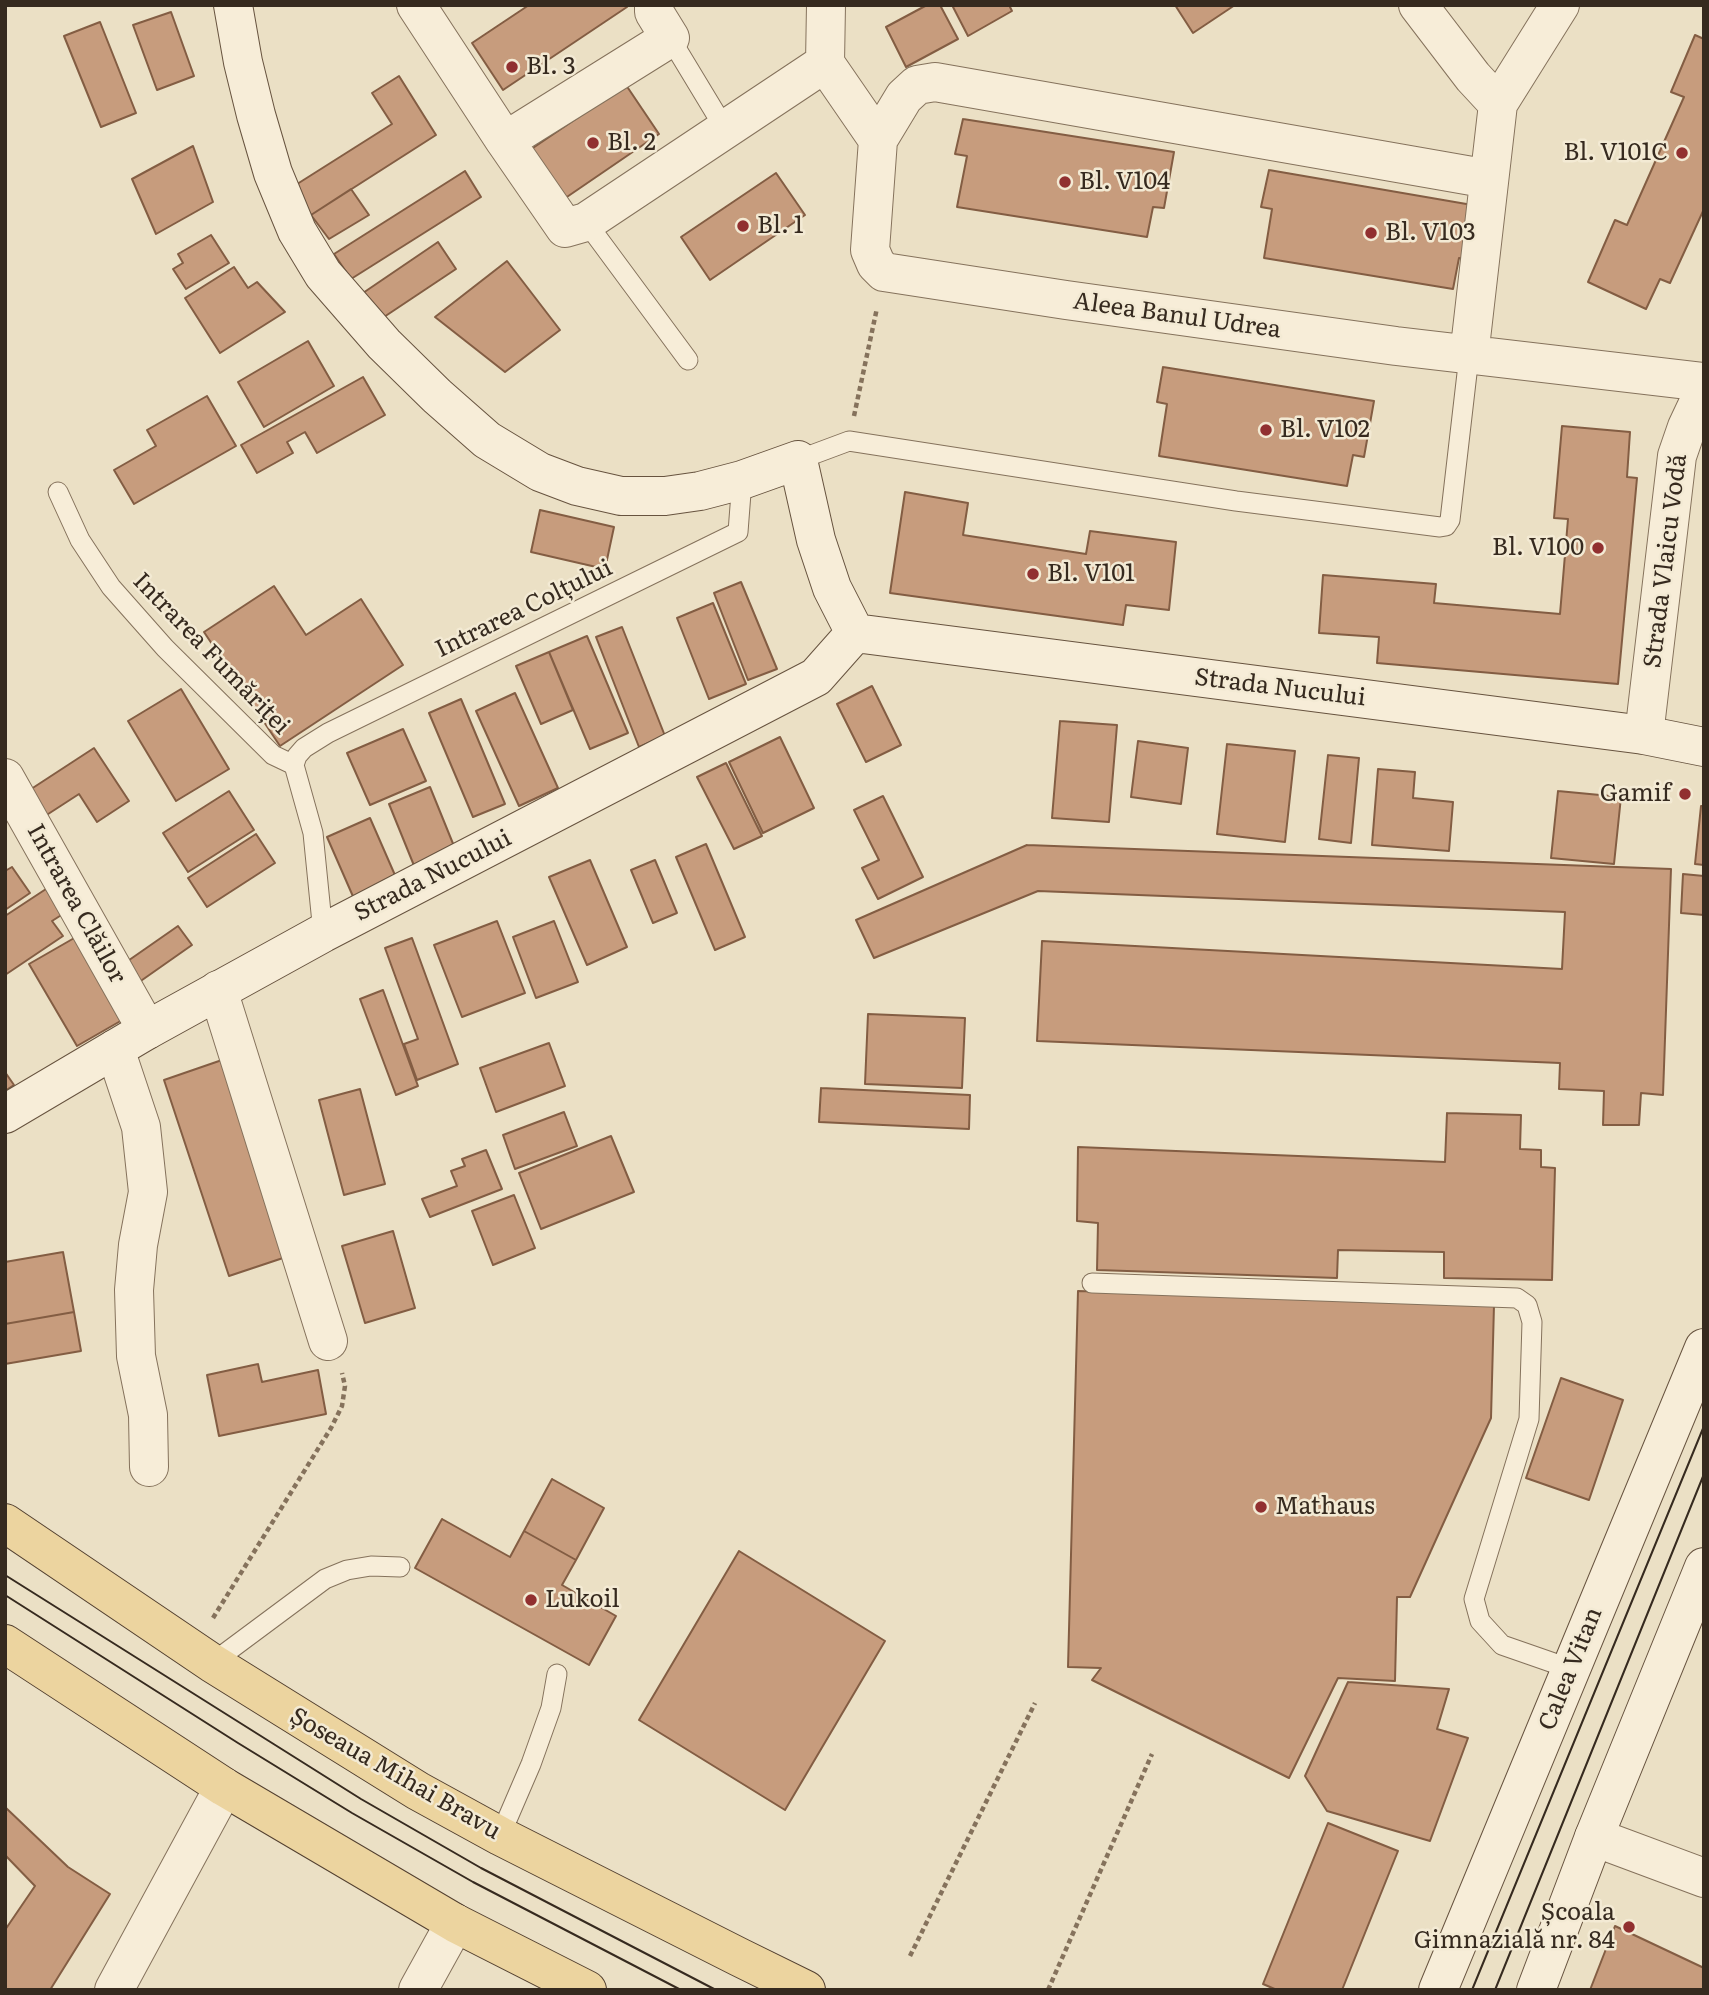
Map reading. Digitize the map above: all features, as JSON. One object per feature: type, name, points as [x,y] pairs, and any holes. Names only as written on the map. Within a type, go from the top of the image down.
[{"type":"main road","name":"Șoseaua Mihai Bravu","points":[[5,1523],[202,1657],[418,1791],[500,1836],[806,1990]]},
{"type":"main road","points":[[9,1654],[224,1787],[455,1923],[587,1990]]},
{"type":"street","points":[[233,5],[256,115],[273,173],[298,231],[323,274],[384,344],[437,397],[487,440],[540,472],[577,486],[621,496],[665,496],[700,491],[742,480],[798,460],[816,540],[832,588],[855,633]]},
{"type":"street","points":[[416,5],[565,228],[586,222],[825,63]]},
{"type":"street","points":[[826,5],[825,63],[878,140]]},
{"type":"street","points":[[1418,5],[1498,104]]},
{"type":"street","points":[[1469,356],[1498,104],[1560,5]]},
{"type":"street","points":[[505,141],[662,22]]},
{"type":"street","points":[[884,272],[876,264],[870,250],[878,140],[904,97],[917,85],[934,82],[1489,179]]},
{"type":"street","name":"Aleea Banul Udrea","points":[[884,272],[1469,356],[1704,382]]},
{"type":"street","name":"Strada Vlaicu Vodă","points":[[1644,735],[1677,456],[1704,391]]},
{"type":"street","name":"Strada Nucului","points":[[5,1114],[131,1039],[323,933],[816,677],[855,633],[1644,735],[1704,747]]},
{"type":"street","name":"Intrarea Clăilor","points":[[5,778],[131,1039],[148,1192],[138,1245],[134,1290],[136,1356],[148,1415],[149,1467]]},
{"type":"street","points":[[218,990],[328,1341]]},
{"type":"street","name":"Calea Vitan","points":[[1438,1990],[1704,1348]]},
{"type":"street","points":[[1536,1990],[1594,1836],[1704,1567]]},
{"type":"street","points":[[114,1990],[224,1787]]},
{"type":"street","points":[[1594,1836],[1704,1878]]},
{"type":"street","points":[[418,1990],[455,1923]]},
{"type":"lane","points":[[662,22],[725,129]]},
{"type":"lane","points":[[586,222],[688,359]]},
{"type":"lane","points":[[798,460],[849,441],[1210,497],[1440,527],[1446,526],[1450,520],[1469,356]]},
{"type":"lane","name":"Intrarea Colțului","points":[[294,765],[304,748],[328,733],[738,532],[742,480]]},
{"type":"lane","name":"Intrarea Fumăriței","points":[[58,492],[80,540],[111,587],[165,648],[273,755],[294,765],[313,833],[323,933]]},
{"type":"lane","points":[[1092,1283],[1517,1298],[1527,1305],[1532,1322],[1529,1419],[1474,1599],[1480,1621],[1503,1644],[1571,1669]]},
{"type":"lane","points":[[202,1657],[325,1579],[347,1570],[371,1566],[400,1567]]},
{"type":"lane","points":[[500,1836],[531,1764],[551,1708],[556,1675]]},
{"type":"path","points":[[849,441],[884,272]]},
{"type":"path","points":[[202,1657],[342,1406],[345,1386],[338,1360],[328,1341]]},
{"type":"path","points":[[910,1956],[1035,1703]]},
{"type":"path","points":[[1048,1990],[1152,1754]]},
{"type":"building","name":"Bl. 3","points":[[529,5],[627,7],[503,90],[472,43]]},
{"type":"building","points":[[927,5],[940,5],[958,39],[906,67],[886,27]]},
{"type":"building","points":[[952,5],[1009,5],[1012,11],[968,36]]},
{"type":"building","points":[[1175,5],[1235,5],[1193,33]]},
{"type":"building","points":[[171,12],[194,76],[157,90],[133,25]]},
{"type":"building","points":[[100,22],[136,113],[101,127],[64,36]]},
{"type":"building","name":"Bl. V101C","points":[[1695,35],[1704,39],[1704,209],[1670,283],[1660,279],[1646,309],[1588,282],[1615,220],[1627,225],[1684,97],[1671,92]]},
{"type":"building","points":[[399,76],[436,135],[311,215],[294,186],[392,124],[372,93]]},
{"type":"building","name":"Bl. 2","points":[[626,85],[659,134],[561,201],[527,152]]},
{"type":"building","name":"Bl. V104","points":[[963,119],[1174,152],[1164,208],[1153,207],[1147,237],[957,207],[967,156],[955,154]]},
{"type":"building","points":[[193,146],[213,202],[156,234],[132,179]]},
{"type":"building","name":"Bl. V103","points":[[1269,170],[1478,206],[1470,260],[1459,258],[1453,289],[1264,258],[1272,209],[1261,207]]},
{"type":"building","points":[[465,171],[481,197],[351,279],[334,254]]},
{"type":"building","name":"Bl. 1","points":[[776,173],[805,215],[710,280],[681,237]]},
{"type":"building","points":[[351,189],[369,215],[329,239],[311,215]]},
{"type":"building","points":[[211,235],[229,263],[186,289],[173,269],[183,263],[178,254]]},
{"type":"building","points":[[438,242],[456,269],[378,321],[360,295]]},
{"type":"building","points":[[507,261],[560,330],[505,372],[435,317]]},
{"type":"building","points":[[234,267],[248,288],[257,282],[285,312],[220,353],[185,298]]},
{"type":"building","points":[[308,341],[334,386],[264,427],[238,382]]},
{"type":"building","name":"Bl. V102","points":[[1163,367],[1374,401],[1364,457],[1353,455],[1347,486],[1159,456],[1167,404],[1157,402]]},
{"type":"building","points":[[363,377],[385,415],[317,453],[305,432],[287,442],[293,453],[257,473],[241,445]]},
{"type":"building","points":[[207,396],[236,446],[134,504],[114,470],[156,446],[147,430]]},
{"type":"building","name":"Bl. V100","points":[[1562,426],[1630,432],[1627,477],[1637,478],[1618,684],[1377,663],[1379,637],[1319,633],[1323,575],[1436,584],[1434,603],[1560,614],[1568,519],[1554,518]]},
{"type":"building","name":"Bl. V101","points":[[905,492],[968,503],[963,535],[1086,554],[1090,531],[1176,542],[1169,610],[1126,605],[1123,625],[890,593]]},
{"type":"building","points":[[540,510],[614,527],[605,569],[531,552]]},
{"type":"building","points":[[741,582],[777,669],[748,680],[714,593]]},
{"type":"building","points":[[274,586],[306,635],[361,599],[403,665],[280,746],[204,632]]},
{"type":"building","points":[[713,603],[746,684],[709,699],[677,618]]},
{"type":"building","points":[[622,627],[665,736],[639,747],[596,637]]},
{"type":"building","points":[[587,636],[628,733],[590,749],[549,652]]},
{"type":"building","points":[[549,652],[573,710],[541,724],[516,666]]},
{"type":"building","points":[[872,686],[901,745],[866,762],[837,704]]},
{"type":"building","points":[[181,689],[229,769],[176,801],[128,721]]},
{"type":"building","points":[[515,693],[558,788],[519,806],[476,711]]},
{"type":"building","points":[[461,699],[505,804],[473,817],[429,713]]},
{"type":"building","points":[[1060,721],[1117,725],[1109,822],[1052,818]]},
{"type":"building","points":[[403,729],[426,781],[370,805],[347,753]]},
{"type":"building","points":[[780,737],[814,808],[763,833],[729,762]]},
{"type":"building","points":[[1138,741],[1188,748],[1181,804],[1131,797]]},
{"type":"building","points":[[1227,744],[1295,751],[1285,842],[1217,834]]},
{"type":"building","points":[[94,748],[129,801],[97,822],[79,794],[42,818],[25,793]]},
{"type":"building","points":[[1328,755],[1359,758],[1351,843],[1319,839]]},
{"type":"building","points":[[726,763],[762,836],[734,849],[697,777]]},
{"type":"building","points":[[1378,769],[1415,772],[1413,798],[1453,802],[1449,851],[1372,845]]},
{"type":"building","points":[[430,787],[456,851],[415,868],[389,804]]},
{"type":"building","points":[[229,791],[254,830],[188,872],[163,833]]},
{"type":"building","points":[[1558,791],[1621,797],[1614,864],[1551,858]]},
{"type":"building","points":[[883,796],[923,877],[878,899],[862,868],[879,860],[854,810]]},
{"type":"building","points":[[1701,806],[1704,806],[1704,865],[1695,864]]},
{"type":"building","points":[[370,818],[398,882],[355,901],[327,837]]},
{"type":"building","points":[[256,834],[275,863],[207,907],[188,878]]},
{"type":"building","points":[[706,844],[745,937],[715,950],[676,857]]},
{"type":"building","points":[[1027,845],[1671,869],[1663,1095],[1641,1093],[1639,1125],[1603,1125],[1604,1091],[1559,1089],[1560,1063],[1037,1041],[1042,941],[1562,969],[1565,912],[1038,891],[874,958],[856,920]]},
{"type":"building","points":[[590,860],[627,947],[587,965],[549,877]]},
{"type":"building","points":[[655,860],[677,913],[653,923],[631,870]]},
{"type":"building","points":[[12,867],[30,893],[5,910],[5,871]]},
{"type":"building","points":[[1683,874],[1704,876],[1704,915],[1681,913]]},
{"type":"building","points":[[46,889],[63,914],[52,921],[63,936],[5,975],[5,916]]},
{"type":"building","points":[[497,921],[525,993],[462,1017],[434,945]]},
{"type":"building","points":[[554,921],[578,982],[536,998],[513,937]]},
{"type":"building","points":[[178,926],[192,945],[135,985],[122,965]]},
{"type":"building","points":[[76,937],[124,1019],[77,1046],[29,964]]},
{"type":"building","points":[[412,938],[458,1064],[417,1080],[404,1044],[418,1039],[385,948]]},
{"type":"building","points":[[383,990],[418,1086],[396,1095],[360,999]]},
{"type":"building","points":[[868,1014],[965,1018],[962,1088],[865,1084]]},
{"type":"building","points":[[549,1043],[565,1086],[496,1112],[480,1068]]},
{"type":"building","points":[[222,1060],[286,1257],[229,1276],[164,1080]]},
{"type":"building","points":[[5,1072],[14,1085],[5,1091]]},
{"type":"building","points":[[821,1088],[970,1095],[969,1129],[819,1122]]},
{"type":"building","points":[[360,1089],[385,1184],[344,1195],[319,1100]]},
{"type":"building","points":[[564,1112],[577,1146],[515,1169],[503,1135]]},
{"type":"building","points":[[1447,1113],[1521,1115],[1520,1149],[1541,1150],[1541,1167],[1555,1168],[1552,1280],[1444,1278],[1444,1252],[1338,1250],[1337,1278],[1097,1270],[1098,1223],[1077,1221],[1078,1147],[1445,1162]]},
{"type":"building","points":[[611,1136],[634,1192],[541,1229],[519,1173]]},
{"type":"building","points":[[486,1150],[502,1189],[430,1217],[422,1199],[457,1186],[451,1171],[465,1166],[462,1159]]},
{"type":"building","points":[[514,1195],[535,1248],[493,1265],[472,1211]]},
{"type":"building","points":[[393,1231],[415,1308],[365,1323],[342,1246]]},
{"type":"building","points":[[63,1252],[74,1312],[5,1324],[5,1262]]},
{"type":"building","name":"Mathaus","points":[[1078,1291],[1494,1305],[1491,1418],[1410,1597],[1397,1597],[1395,1681],[1338,1678],[1289,1778],[1092,1680],[1101,1668],[1068,1667]]},
{"type":"building","points":[[74,1312],[81,1351],[5,1364],[5,1324]]},
{"type":"building","points":[[258,1364],[262,1382],[318,1370],[326,1414],[219,1436],[207,1375]]},
{"type":"building","points":[[1561,1378],[1623,1400],[1589,1500],[1526,1478]]},
{"type":"building","points":[[552,1479],[604,1508],[576,1560],[524,1531]]},
{"type":"building","name":"Lukoil","points":[[442,1519],[510,1557],[524,1531],[576,1560],[562,1585],[616,1616],[589,1665],[415,1568]]},
{"type":"building","points":[[739,1551],[885,1641],[785,1810],[639,1720]]},
{"type":"building","points":[[1348,1682],[1449,1689],[1437,1729],[1468,1738],[1430,1841],[1327,1811],[1305,1776]]},
{"type":"building","points":[[5,1807],[68,1867],[110,1894],[50,1990],[5,1990],[5,1930],[35,1886],[5,1855]]},
{"type":"building","points":[[1328,1823],[1398,1851],[1342,1990],[1277,1990],[1263,1984]]},
{"type":"building","name":"Școala Gimnazială nr. 84","points":[[1615,1926],[1704,1968],[1704,1990],[1590,1990]]},
{"type":"tram line","points":[[1472,1990],[1704,1426]]},
{"type":"tram line","points":[[1495,1990],[1704,1474]]},
{"type":"tram line","points":[[5,1575],[361,1799],[481,1868],[716,1990]]},
{"type":"tram line","points":[[5,1595],[352,1813],[473,1882],[681,1990]]},
{"type":"place","name":"Bl. 3","points":[[512,67]]},
{"type":"place","name":"Bl. 2","points":[[593,143]]},
{"type":"place","name":"Bl. V101C","points":[[1682,153]]},
{"type":"place","name":"Bl. V104","points":[[1065,182]]},
{"type":"place","name":"Bl. 1","points":[[743,226]]},
{"type":"place","name":"Bl. V103","points":[[1371,233]]},
{"type":"place","name":"Bl. V102","points":[[1266,430]]},
{"type":"place","name":"Bl. V100","points":[[1598,548]]},
{"type":"place","name":"Bl. V101","points":[[1033,574]]},
{"type":"place","name":"Gamif","points":[[1685,794]]},
{"type":"place","name":"Mathaus","points":[[1261,1507]]},
{"type":"place","name":"Lukoil","points":[[531,1600]]},
{"type":"place","name":"Școala Gimnazială nr. 84","points":[[1629,1927]]}]
